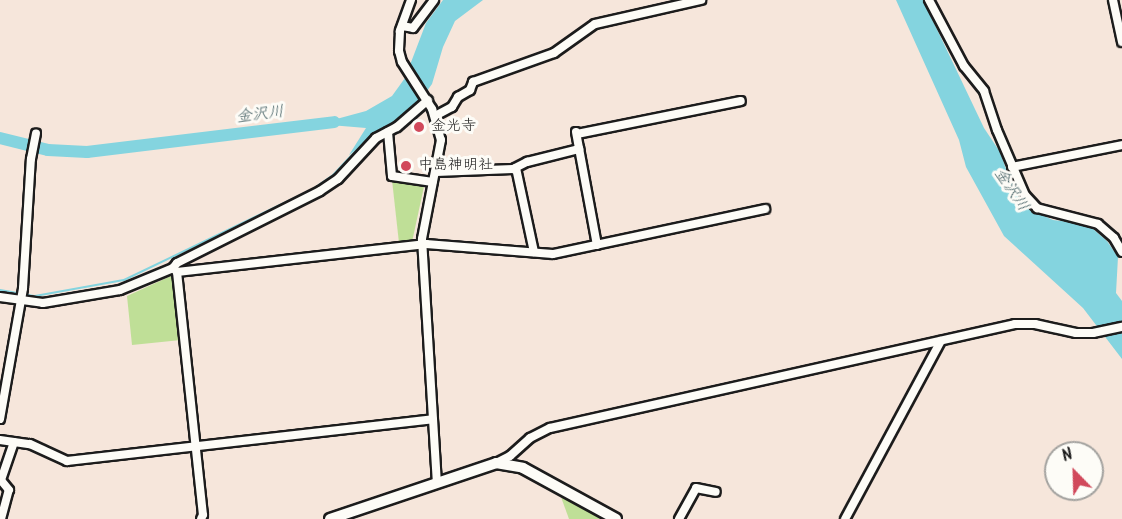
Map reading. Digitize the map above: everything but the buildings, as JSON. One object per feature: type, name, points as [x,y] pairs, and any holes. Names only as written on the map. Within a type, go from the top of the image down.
[{"type":"street","points":[[411,0],[398,45],[406,67],[428,100],[441,140],[422,245],[437,483]]},
{"type":"street","points":[[402,26],[413,28],[434,0]]},
{"type":"street","points":[[435,116],[452,107],[458,97],[470,90],[472,82],[554,53],[595,24],[701,0]]},
{"type":"street","points":[[929,0],[964,66],[984,91],[1020,186],[1034,205],[1093,221],[1108,232],[1122,252]]},
{"type":"street","points":[[1113,0],[1122,42]]},
{"type":"street","points":[[201,519],[203,515],[196,446],[175,270],[177,263],[320,191],[338,179],[370,143],[388,132],[428,100]]},
{"type":"street","points":[[597,245],[576,133],[741,101]]},
{"type":"street","points":[[388,132],[393,176],[433,182]]},
{"type":"street","points":[[0,419],[22,288],[32,157],[36,133]]},
{"type":"street","points":[[1012,167],[1122,145]]},
{"type":"street","points":[[436,172],[516,168],[526,162],[579,149]]},
{"type":"street","points":[[516,168],[534,252]]},
{"type":"street","points":[[0,297],[43,303],[110,293],[175,270],[422,245],[553,254],[765,208]]},
{"type":"street","points":[[331,519],[496,463],[510,456],[530,438],[550,428],[1026,324],[1076,333],[1093,333],[1122,327]]},
{"type":"street","points":[[845,519],[940,341]]},
{"type":"street","points":[[0,440],[30,444],[67,461],[433,419]]},
{"type":"street","points":[[1,519],[9,490],[1,480],[14,442]]},
{"type":"street","points":[[496,463],[523,468],[616,519]]},
{"type":"street","points":[[679,519],[696,488],[716,492]]},
{"type":"green space","points":[[392,180],[425,182],[412,242],[399,243]]},
{"type":"green space","points":[[171,276],[175,278],[181,340],[132,345],[127,296]]},
{"type":"green space","points":[[561,497],[603,519],[569,519]]},
{"type":"water","points":[[443,0],[483,0],[455,21],[443,47],[432,84],[419,102],[349,155],[366,128],[318,124],[366,111],[392,96],[405,78],[426,23]]},
{"type":"water","points":[[896,0],[923,0],[984,128],[1000,152],[1010,180],[1031,210],[1053,220],[1079,223],[1092,228],[1107,241],[1118,257],[1116,293],[1122,301],[1122,359],[1083,308],[1004,236],[966,167],[959,140]]},
{"type":"waterway","name":"金沢川","points":[[0,138],[48,150],[87,152],[334,122]]},
{"type":"waterway","points":[[0,290],[35,296],[124,280],[313,189],[333,175],[362,144]]},
{"type":"place","name":"金光寺","points":[[419,127]]},
{"type":"place","name":"中島神明社","points":[[406,166]]}]
